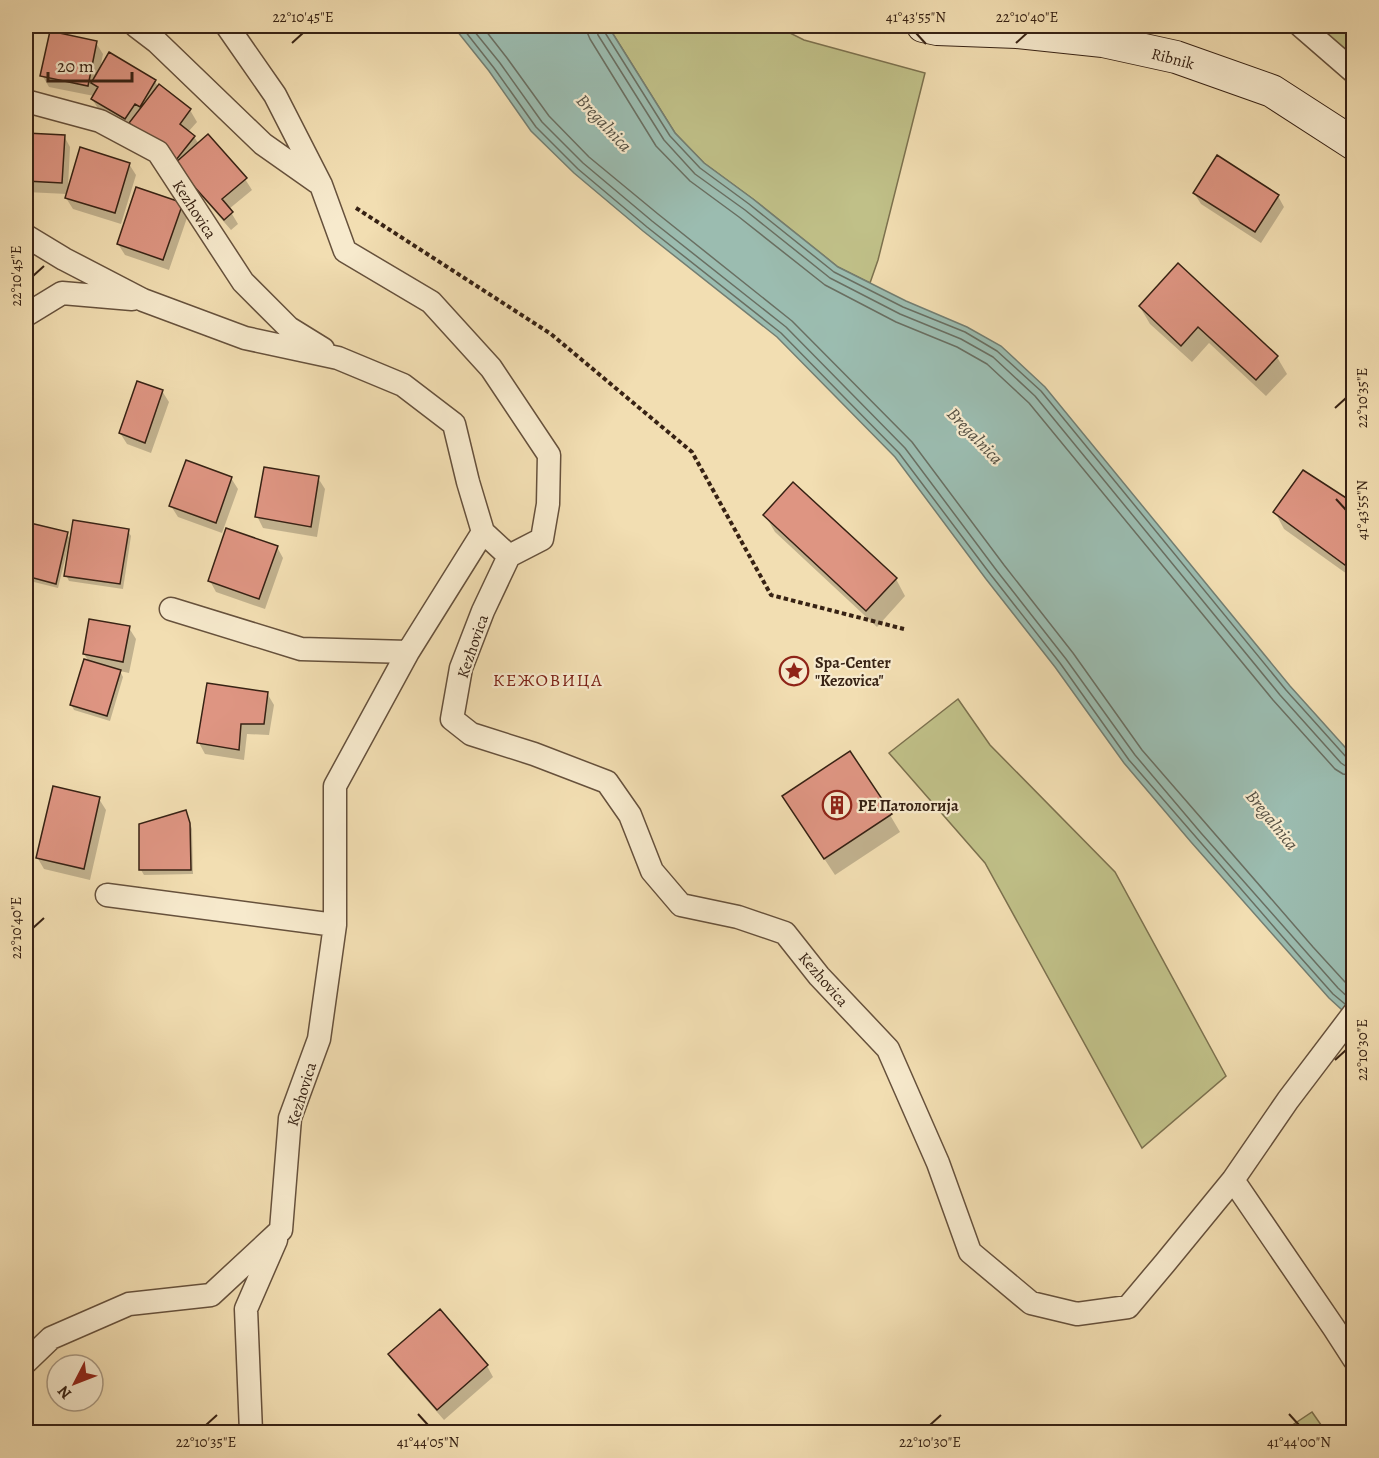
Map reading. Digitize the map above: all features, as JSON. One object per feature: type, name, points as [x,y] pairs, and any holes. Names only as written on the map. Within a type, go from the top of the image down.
[{"type":"main road","name":"Ribnik","points":[[930,27],[1017,32],[1103,41],[1176,57],[1272,91],[1353,144]]},
{"type":"street","points":[[136,26],[157,42],[263,144],[321,185]]},
{"type":"street","points":[[227,26],[275,95],[321,185],[345,251],[431,302],[491,368],[549,454],[548,504],[542,539],[509,556],[483,532]]},
{"type":"street","points":[[1301,26],[1353,72]]},
{"type":"street","name":"Kezhovica","points":[[26,101],[100,121],[158,152],[243,282],[289,328],[338,358],[403,385],[454,424],[483,532],[408,652],[335,786],[335,925],[320,1039],[290,1118],[281,1230],[246,1309],[251,1432]]},
{"type":"street","name":"Kezhovica","points":[[26,236],[64,259],[143,300],[245,338],[338,358]]},
{"type":"street","name":"Kezhovica","points":[[26,315],[62,293],[143,300]]},
{"type":"street","name":"Kezhovica","points":[[509,556],[483,611],[461,668],[452,719],[471,734],[534,754],[607,782],[630,815],[652,871],[681,905],[738,917],[785,933],[819,976],[888,1049],[938,1163],[970,1252],[1031,1303],[1077,1314],[1128,1307],[1233,1180]]},
{"type":"street","points":[[171,609],[301,649],[408,652]]},
{"type":"street","points":[[107,895],[335,925]]},
{"type":"street","points":[[1353,1013],[1288,1100],[1233,1180],[1353,1359]]},
{"type":"street","points":[[26,1362],[51,1338],[129,1304],[212,1295],[281,1230]]},
{"type":"path","points":[[321,185],[551,334],[692,452],[771,595],[904,629]]},
{"type":"green space","points":[[608,26],[776,26],[804,40],[925,73],[878,260],[870,283],[838,267],[704,163],[675,133]]},
{"type":"green space","points":[[1301,26],[1353,26],[1353,72]]},
{"type":"green space","points":[[958,699],[990,745],[1115,872],[1226,1076],[1142,1148],[985,863],[889,753]]},
{"type":"green space","points":[[1312,1412],[1326,1432],[1282,1432]]},
{"type":"water","name":"Bregalnica","points":[[453,26],[608,26],[675,133],[704,163],[838,267],[906,301],[967,327],[1001,346],[1045,387],[1290,686],[1353,756],[1353,1020],[1329,998],[1124,763],[1055,667],[895,457],[777,337],[574,173],[531,131],[489,71]]},
{"type":"building","points":[[50,31],[97,41],[88,86],[40,76]]},
{"type":"building","points":[[109,52],[156,80],[140,107],[135,104],[125,119],[91,99],[98,87],[91,83]]},
{"type":"building","points":[[159,84],[191,109],[180,124],[195,136],[176,160],[129,123]]},
{"type":"building","points":[[26,133],[65,135],[62,183],[26,181]]},
{"type":"building","points":[[208,134],[247,178],[222,199],[233,212],[224,220],[174,164]]},
{"type":"building","points":[[80,147],[130,163],[115,213],[65,198]]},
{"type":"building","points":[[1217,155],[1279,195],[1255,232],[1193,193]]},
{"type":"building","points":[[136,187],[183,203],[163,260],[117,244]]},
{"type":"building","points":[[1178,263],[1278,356],[1256,380],[1198,327],[1181,346],[1139,306]]},
{"type":"building","points":[[137,381],[163,390],[145,443],[119,433]]},
{"type":"building","points":[[186,460],[232,477],[216,523],[169,506]]},
{"type":"building","points":[[264,467],[319,476],[311,527],[255,517]]},
{"type":"building","points":[[1303,470],[1354,503],[1354,561],[1349,568],[1273,512]]},
{"type":"building","points":[[793,482],[897,578],[866,611],[763,515]]},
{"type":"building","points":[[73,520],[129,529],[120,584],[64,576]]},
{"type":"building","points":[[26,522],[68,532],[56,584],[26,576]]},
{"type":"building","points":[[226,528],[278,546],[259,599],[208,581]]},
{"type":"building","points":[[89,619],[130,626],[123,662],[83,654]]},
{"type":"building","points":[[84,659],[121,670],[107,716],[70,705]]},
{"type":"building","points":[[207,683],[268,692],[264,724],[241,724],[239,750],[197,743]]},
{"type":"building","name":"РЕ Патологија","points":[[850,751],[892,814],[824,859],[782,796]]},
{"type":"building","points":[[53,786],[100,797],[84,869],[36,858]]},
{"type":"building","points":[[186,810],[190,823],[191,870],[139,870],[139,824]]},
{"type":"building","points":[[440,1309],[488,1365],[437,1410],[388,1354]]},
{"type":"place","name":"Spa-Center \"Kezovica\"","points":[[794,671]]},
{"type":"place","name":"РЕ Патологија","points":[[837,805]]},
{"type":"district","name":"КЕЖОВИЦА","points":[[548,680]]}]
